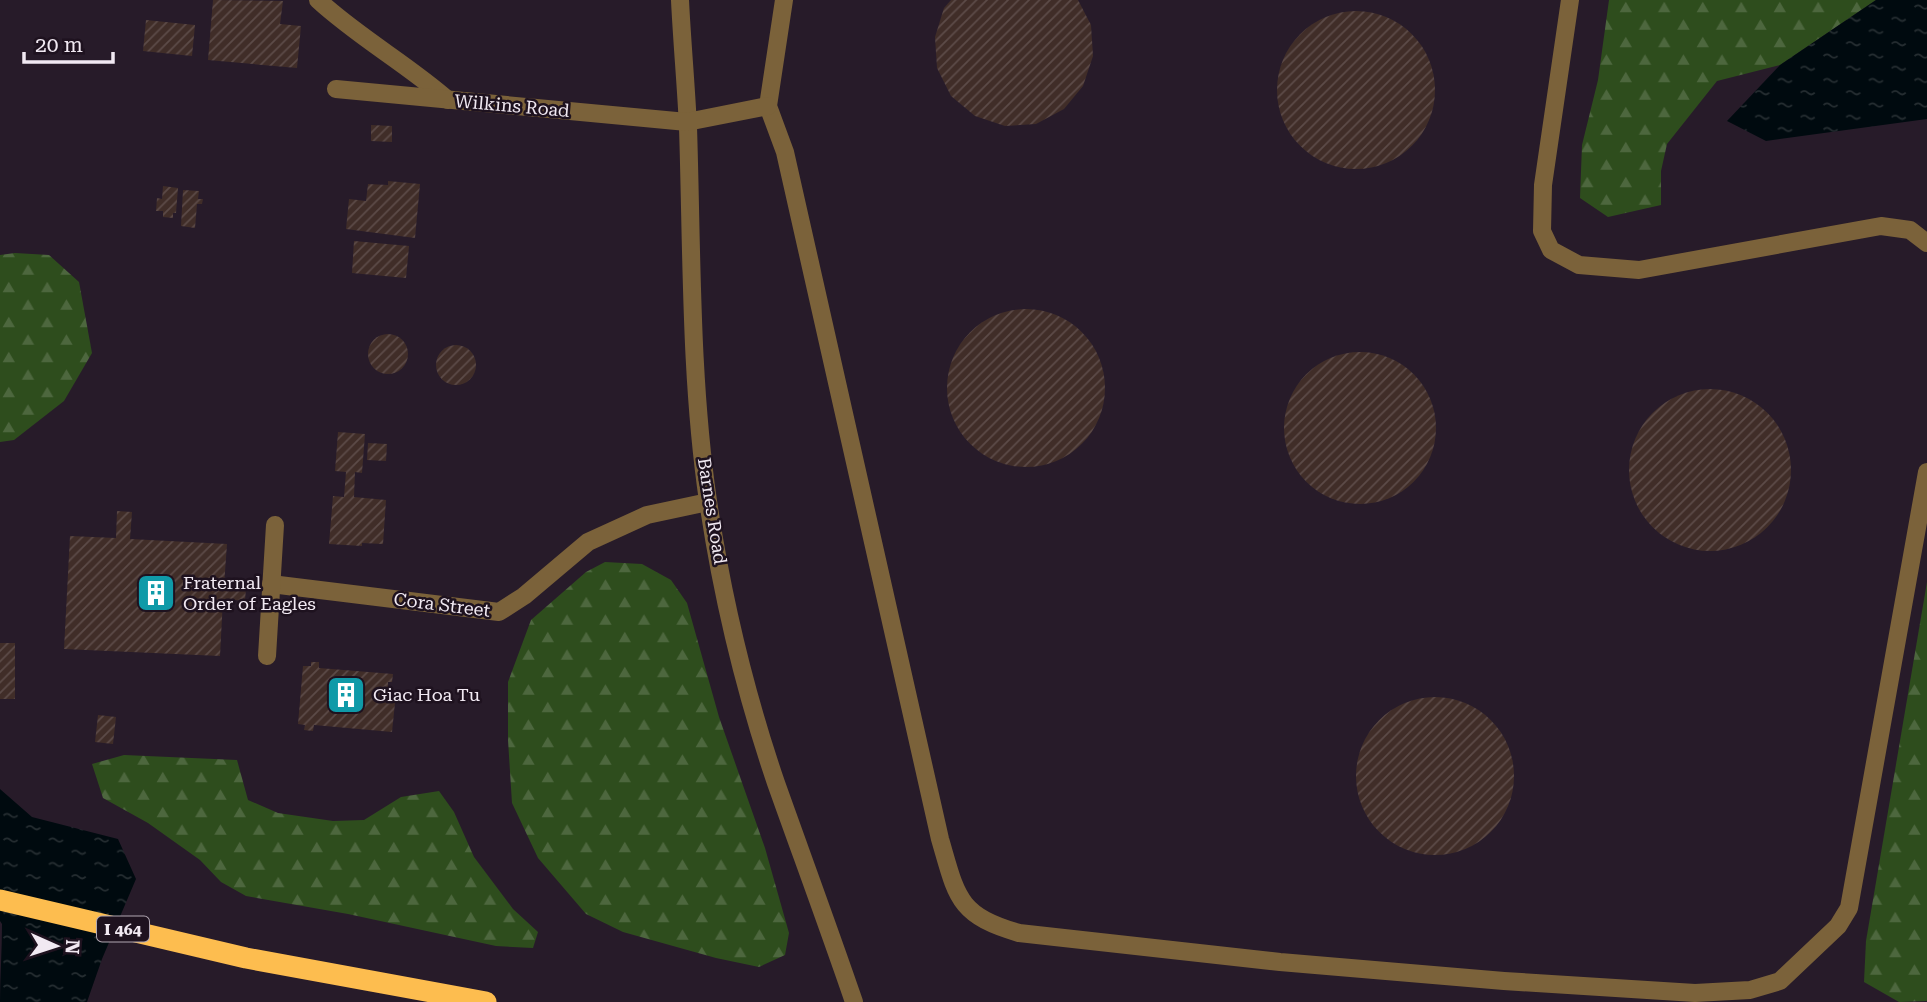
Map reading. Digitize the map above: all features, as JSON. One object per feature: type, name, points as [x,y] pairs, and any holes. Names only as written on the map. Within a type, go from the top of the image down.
[{"type":"highway","name":"I 464","points":[[0,900],[246,958],[486,1002]]},
{"type":"street","points":[[318,0],[376,46],[418,74],[448,100]]},
{"type":"street","name":"Barnes Road","points":[[680,0],[688,122],[698,414],[708,502],[733,631],[751,699],[776,782],[854,1002]]},
{"type":"street","points":[[784,0],[768,106],[785,152],[940,839],[956,894],[972,913],[991,925],[1019,933],[1280,962],[1504,981],[1695,993],[1750,990],[1780,981],[1838,926],[1849,908],[1927,472]]},
{"type":"street","points":[[1570,0],[1543,185],[1542,231],[1551,250],[1579,265],[1639,270],[1881,226],[1910,230],[1927,243]]},
{"type":"street","name":"Wilkins Road","points":[[336,89],[688,122],[768,106]]},
{"type":"street","name":"Cora Street","points":[[271,584],[499,612],[524,596],[588,542],[647,515],[708,502]]},
{"type":"street","points":[[267,656],[275,525]]},
{"type":"green space","points":[[1609,0],[1876,0],[1780,65],[1717,81],[1667,144],[1661,171],[1661,205],[1608,217],[1580,198],[1582,145],[1598,80]]},
{"type":"green space","points":[[0,255],[49,255],[79,282],[92,353],[64,401],[14,440],[0,442]]},
{"type":"green space","points":[[605,562],[642,564],[671,580],[687,603],[719,717],[765,848],[789,933],[785,955],[759,967],[623,932],[586,914],[538,858],[512,803],[508,682],[531,620],[586,572]]},
{"type":"green space","points":[[1927,582],[1927,1001],[1899,1002],[1864,982],[1866,941]]},
{"type":"green space","points":[[124,755],[237,760],[248,800],[278,813],[333,821],[364,820],[401,797],[439,791],[454,812],[474,857],[513,909],[538,932],[533,948],[496,946],[348,914],[246,896],[221,882],[200,860],[148,823],[103,798],[92,764]]},
{"type":"water","points":[[1876,0],[1927,0],[1927,119],[1766,141],[1727,121],[1780,65]]},
{"type":"water","points":[[0,789],[32,817],[118,839],[136,879],[87,1002],[0,1002]]},
{"type":"building","points":[[213,0],[283,1],[280,24],[301,26],[297,68],[208,60]]},
{"type":"building","points":[[951,0],[1078,0],[1091,25],[1093,56],[1083,86],[1064,109],[1036,124],[1005,126],[975,116],[951,96],[937,68],[935,37],[944,8]]},
{"type":"building","points":[[1356,11],[1386,17],[1412,34],[1429,60],[1435,90],[1429,120],[1412,146],[1386,163],[1356,169],[1326,163],[1300,146],[1283,120],[1277,90],[1283,60],[1300,34],[1326,17]]},
{"type":"building","points":[[146,20],[195,25],[192,56],[143,51]]},
{"type":"building","points":[[371,125],[392,126],[392,142],[371,141]]},
{"type":"building","points":[[388,181],[420,184],[415,238],[346,229],[349,199],[366,201],[368,184],[388,185]]},
{"type":"building","points":[[163,186],[178,188],[176,213],[173,213],[173,218],[163,217],[163,211],[156,211],[157,198],[162,199]]},
{"type":"building","points":[[183,190],[199,191],[198,199],[203,199],[202,204],[197,204],[195,228],[181,226]]},
{"type":"building","points":[[354,241],[409,246],[406,278],[352,273]]},
{"type":"building","points":[[1026,309],[1056,315],[1082,332],[1099,358],[1105,388],[1099,418],[1082,444],[1056,461],[1026,467],[996,461],[970,444],[953,418],[947,388],[953,358],[970,332],[996,315]]},
{"type":"building","points":[[388,334],[402,340],[408,354],[402,368],[388,374],[374,368],[368,354],[374,340]]},
{"type":"building","points":[[456,345],[470,351],[476,365],[470,379],[456,385],[442,379],[436,365],[442,351]]},
{"type":"building","points":[[1360,352],[1389,357],[1414,374],[1431,399],[1436,428],[1431,457],[1414,482],[1389,499],[1360,504],[1331,499],[1306,482],[1289,457],[1284,428],[1289,399],[1306,374],[1331,357]]},
{"type":"building","points":[[1710,389],[1741,395],[1767,413],[1785,439],[1791,470],[1785,501],[1767,527],[1741,545],[1710,551],[1679,545],[1653,527],[1635,501],[1629,470],[1635,439],[1653,413],[1679,395]]},
{"type":"building","points":[[338,432],[365,434],[362,473],[355,472],[354,497],[386,500],[383,544],[329,544],[333,496],[344,497],[346,472],[335,471]]},
{"type":"building","points":[[368,443],[387,444],[386,461],[367,460]]},
{"type":"building","name":"Fraternal Order of Eagles","points":[[117,511],[132,512],[130,539],[227,544],[224,586],[246,588],[245,601],[223,599],[220,656],[64,649],[70,536],[116,538]]},
{"type":"building","points":[[0,643],[15,643],[15,699],[0,699]]},
{"type":"building","name":"Giac Hoa Tu","points":[[311,662],[319,662],[319,668],[393,674],[392,682],[388,682],[388,691],[392,691],[391,700],[385,699],[385,702],[395,703],[392,732],[314,725],[313,731],[304,730],[305,725],[298,724],[303,666],[311,666]]},
{"type":"building","points":[[1435,697],[1465,703],[1491,720],[1508,746],[1514,776],[1508,806],[1491,832],[1465,849],[1435,855],[1405,849],[1379,832],[1362,806],[1356,776],[1362,746],[1379,720],[1405,703]]},
{"type":"building","points":[[98,715],[116,717],[113,744],[95,742]]},
{"type":"place","name":"Fraternal Order of Eagles","points":[[156,593]]},
{"type":"place","name":"Giac Hoa Tu","points":[[346,695]]}]
